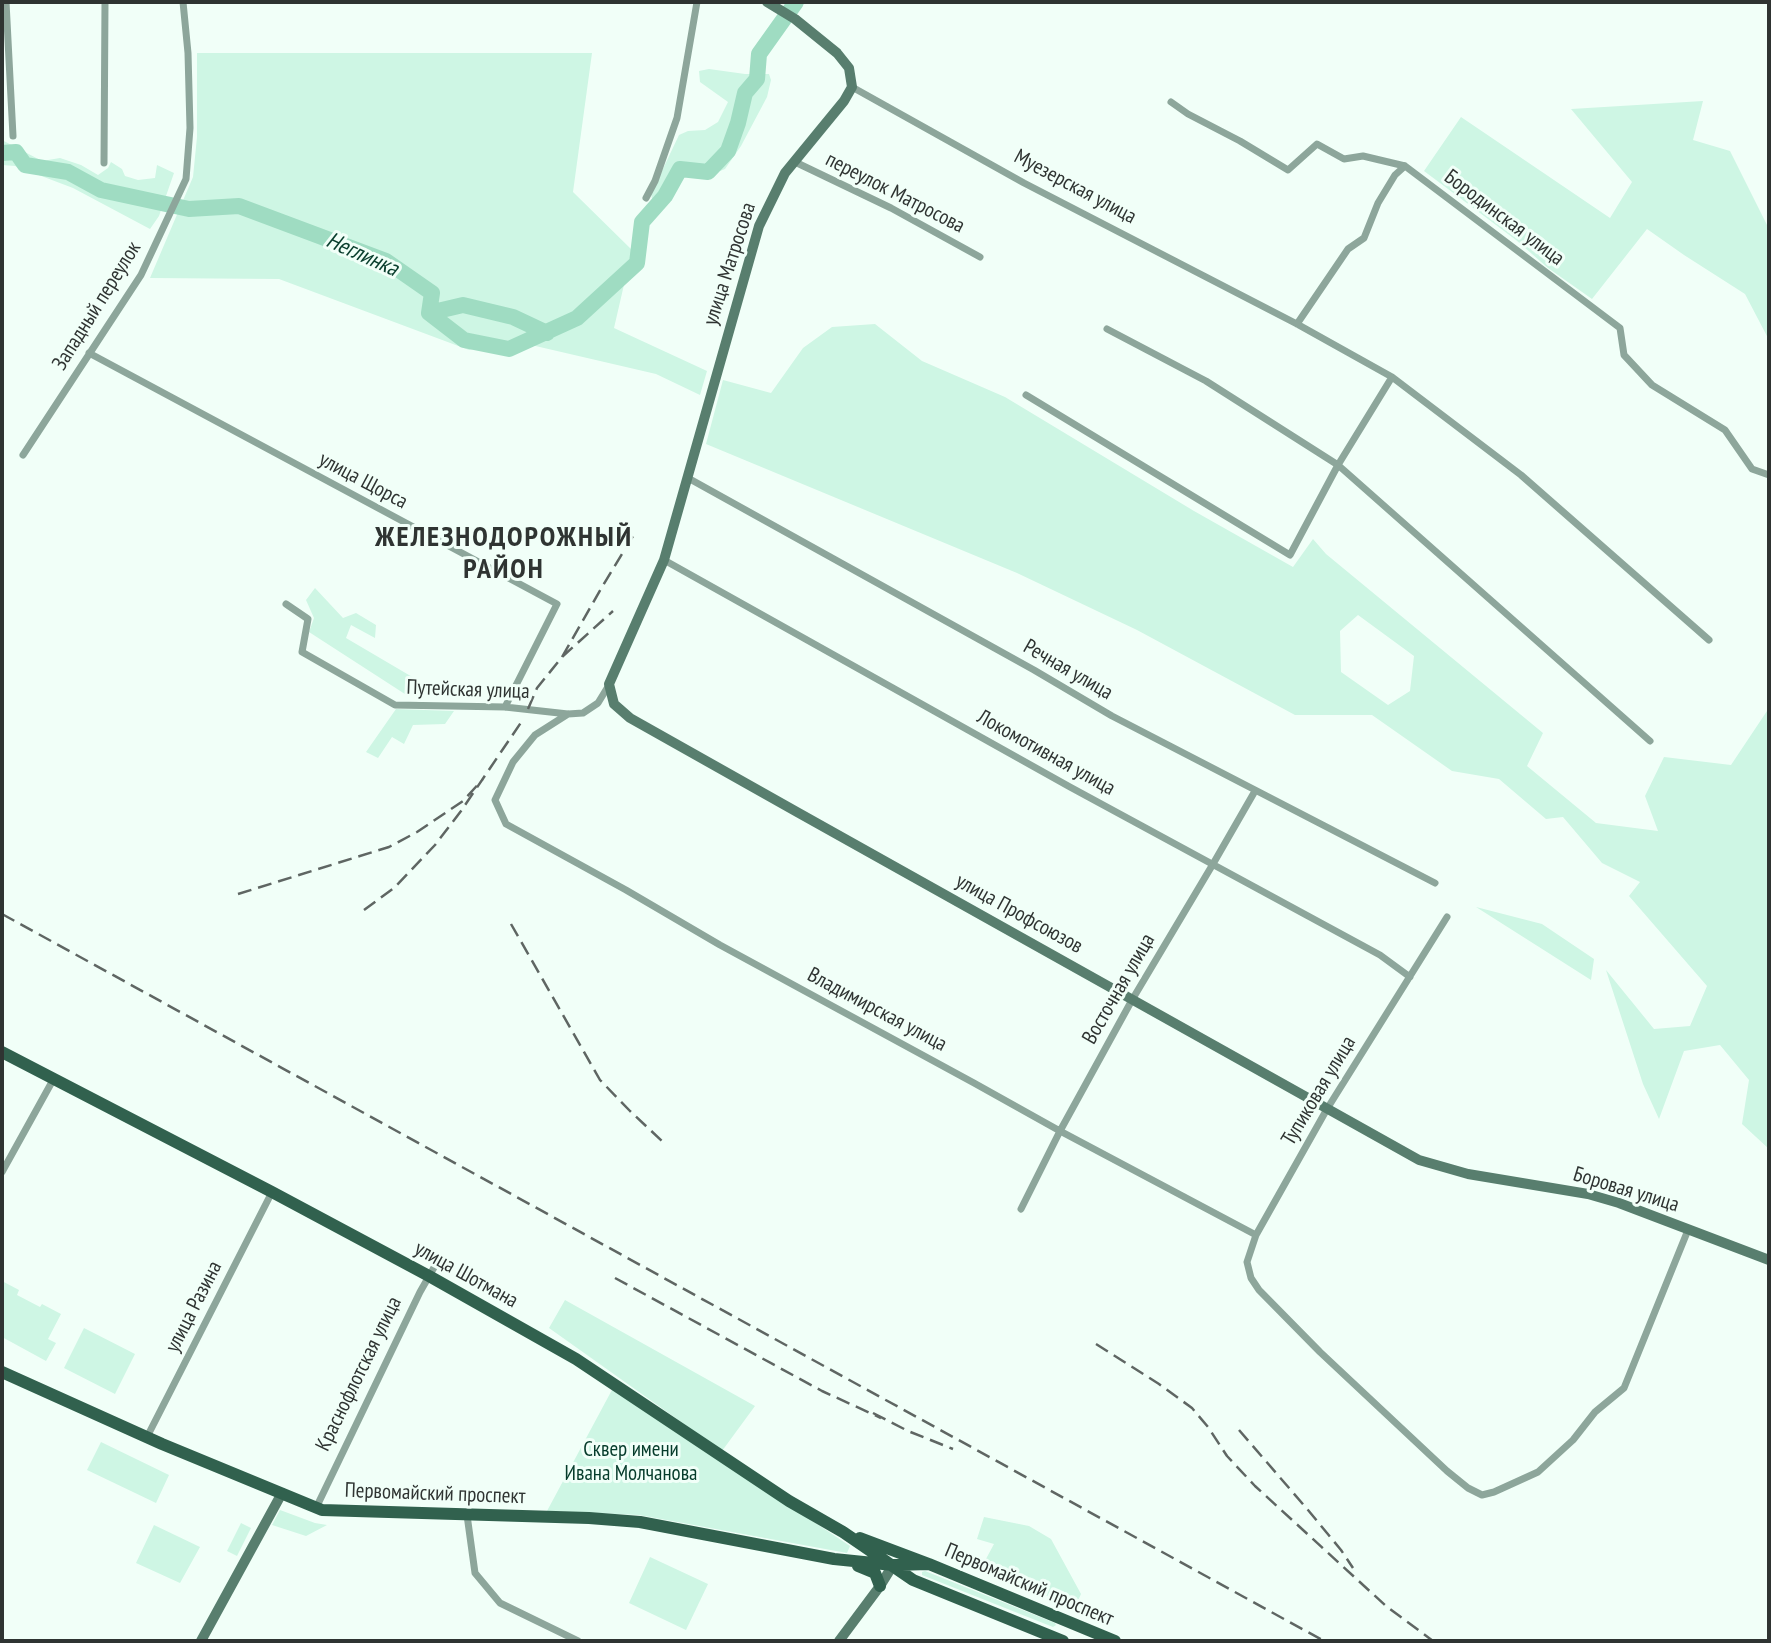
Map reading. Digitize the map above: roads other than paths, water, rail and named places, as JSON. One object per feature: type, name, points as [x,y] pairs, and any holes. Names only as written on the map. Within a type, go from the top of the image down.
[{"type":"main road","points":[[767,2],[795,19],[837,53],[849,68],[852,87]]},
{"type":"main road","name":"улица Матросова","points":[[609,684],[664,560],[759,226],[780,183],[852,87]]},
{"type":"main road","name":"улица Профсоюзов","points":[[609,684],[614,704],[630,718],[1327,1109],[1427,1162]]},
{"type":"main road","name":"улица Шотмана","points":[[2,1052],[272,1192],[576,1359],[892,1566]]},
{"type":"main road","name":"Боровая улица","points":[[1427,1162],[1468,1174],[1588,1194],[1619,1203],[1769,1260]]},
{"type":"main road","name":"Первомайский проспект","points":[[2,1373],[322,1510],[640,1522],[834,1559],[892,1566],[929,1564]]},
{"type":"main road","points":[[201,1641],[282,1493]]},
{"type":"main road","name":"Первомайский проспект","points":[[843,1532],[929,1564],[1115,1641]]},
{"type":"main road","points":[[848,1560],[856,1552],[854,1539]]},
{"type":"main road","points":[[834,1559],[875,1573],[880,1586]]},
{"type":"main road","points":[[839,1641],[892,1566]]},
{"type":"main road","name":"Первомайский проспект","points":[[892,1566],[913,1580],[1061,1641]]},
{"type":"main road","points":[[880,1586],[888,1580],[913,1580]]},
{"type":"main road","points":[[1061,1641],[1067,1621]]},
{"type":"street","points":[[6,2],[13,136]]},
{"type":"street","points":[[104,163],[105,2]]},
{"type":"street","name":"Западный переулок","points":[[23,455],[141,275],[186,179],[190,128],[188,53],[183,2]]},
{"type":"street","points":[[646,198],[655,181],[677,118],[697,2]]},
{"type":"street","name":"Муезерская улица","points":[[852,87],[1024,183],[1297,324],[1392,377],[1521,475],[1709,640]]},
{"type":"street","name":"Бородинская улица","points":[[1171,102],[1288,170],[1317,144],[1344,159],[1363,156],[1405,166],[1620,327],[1624,355],[1651,385],[1725,430],[1752,469],[1769,475]]},
{"type":"street","name":"переулок Матросова","points":[[795,162],[891,208],[979,257]]},
{"type":"street","points":[[1297,324],[1348,249],[1364,237],[1378,203],[1395,175],[1405,166]]},
{"type":"street","points":[[1107,329],[1206,381],[1338,465],[1650,741]]},
{"type":"street","name":"улица Щорса","points":[[89,353],[557,604],[505,707]]},
{"type":"street","points":[[1026,395],[1290,555],[1338,465],[1392,377]]},
{"type":"street","name":"Речная улица","points":[[688,478],[1112,716],[1435,883]]},
{"type":"street","name":"Локомотивная улица","points":[[664,560],[1058,780],[1380,955],[1410,977]]},
{"type":"street","name":"Путейская улица","points":[[286,604],[308,619],[302,652],[395,705],[505,707],[568,714],[583,713],[598,703],[609,684]]},
{"type":"street","name":"Владимирская улица","points":[[568,714],[535,735],[513,762],[495,800],[506,824],[720,945],[1256,1235]]},
{"type":"street","name":"Восточная улица","points":[[1021,1209],[1060,1131],[1132,1000],[1255,791]]},
{"type":"street","name":"Тупиковая улица","points":[[1447,917],[1327,1109],[1256,1235],[1247,1262],[1251,1278],[1259,1290],[1320,1352],[1447,1471],[1468,1488],[1482,1494],[1494,1492],[1538,1472],[1573,1440],[1595,1412],[1624,1388],[1688,1230]]},
{"type":"street","points":[[2,1172],[53,1080]]},
{"type":"street","name":"улица Разина","points":[[147,1437],[272,1192]]},
{"type":"street","name":"Краснофлотская улица","points":[[316,1508],[440,1257]]},
{"type":"street","points":[[467,1515],[475,1573],[500,1602],[578,1641]]},
{"type":"waterway","name":"Неглинка","points":[[2,153],[16,152],[25,165],[68,172],[101,190],[189,209],[239,206],[386,261],[432,293],[429,313],[464,340],[509,349],[577,318],[637,263],[642,222],[665,196],[680,169],[708,172],[728,151],[745,93],[757,79],[759,54],[796,2]]},
{"type":"waterway","points":[[429,313],[463,305],[513,317],[547,333]]},
{"type":"railway","points":[[562,657],[636,531]]},
{"type":"railway","points":[[528,709],[537,688],[562,657],[613,611]]},
{"type":"railway","points":[[364,910],[394,888],[435,845],[522,721]]},
{"type":"railway","points":[[238,894],[389,847],[463,801],[483,779]]},
{"type":"railway","points":[[2,914],[1324,1641]]},
{"type":"railway","points":[[511,924],[600,1080],[663,1142]]},
{"type":"railway","points":[[615,1278],[822,1391],[881,1418]]},
{"type":"railway","points":[[1096,1344],[1192,1408],[1227,1456],[1255,1486],[1386,1606],[1433,1641]]},
{"type":"railway","points":[[873,1413],[953,1449]]},
{"type":"railway","points":[[1239,1430],[1308,1510],[1353,1568]]},
{"type":"district","name":"ЖЕЛЕЗНОДОРОЖНЫЙ РАЙОН","points":[[504,554]]},
{"type":"park label","name":"Сквер имени Ивана Молчанова","points":[[631,1462]]}]
